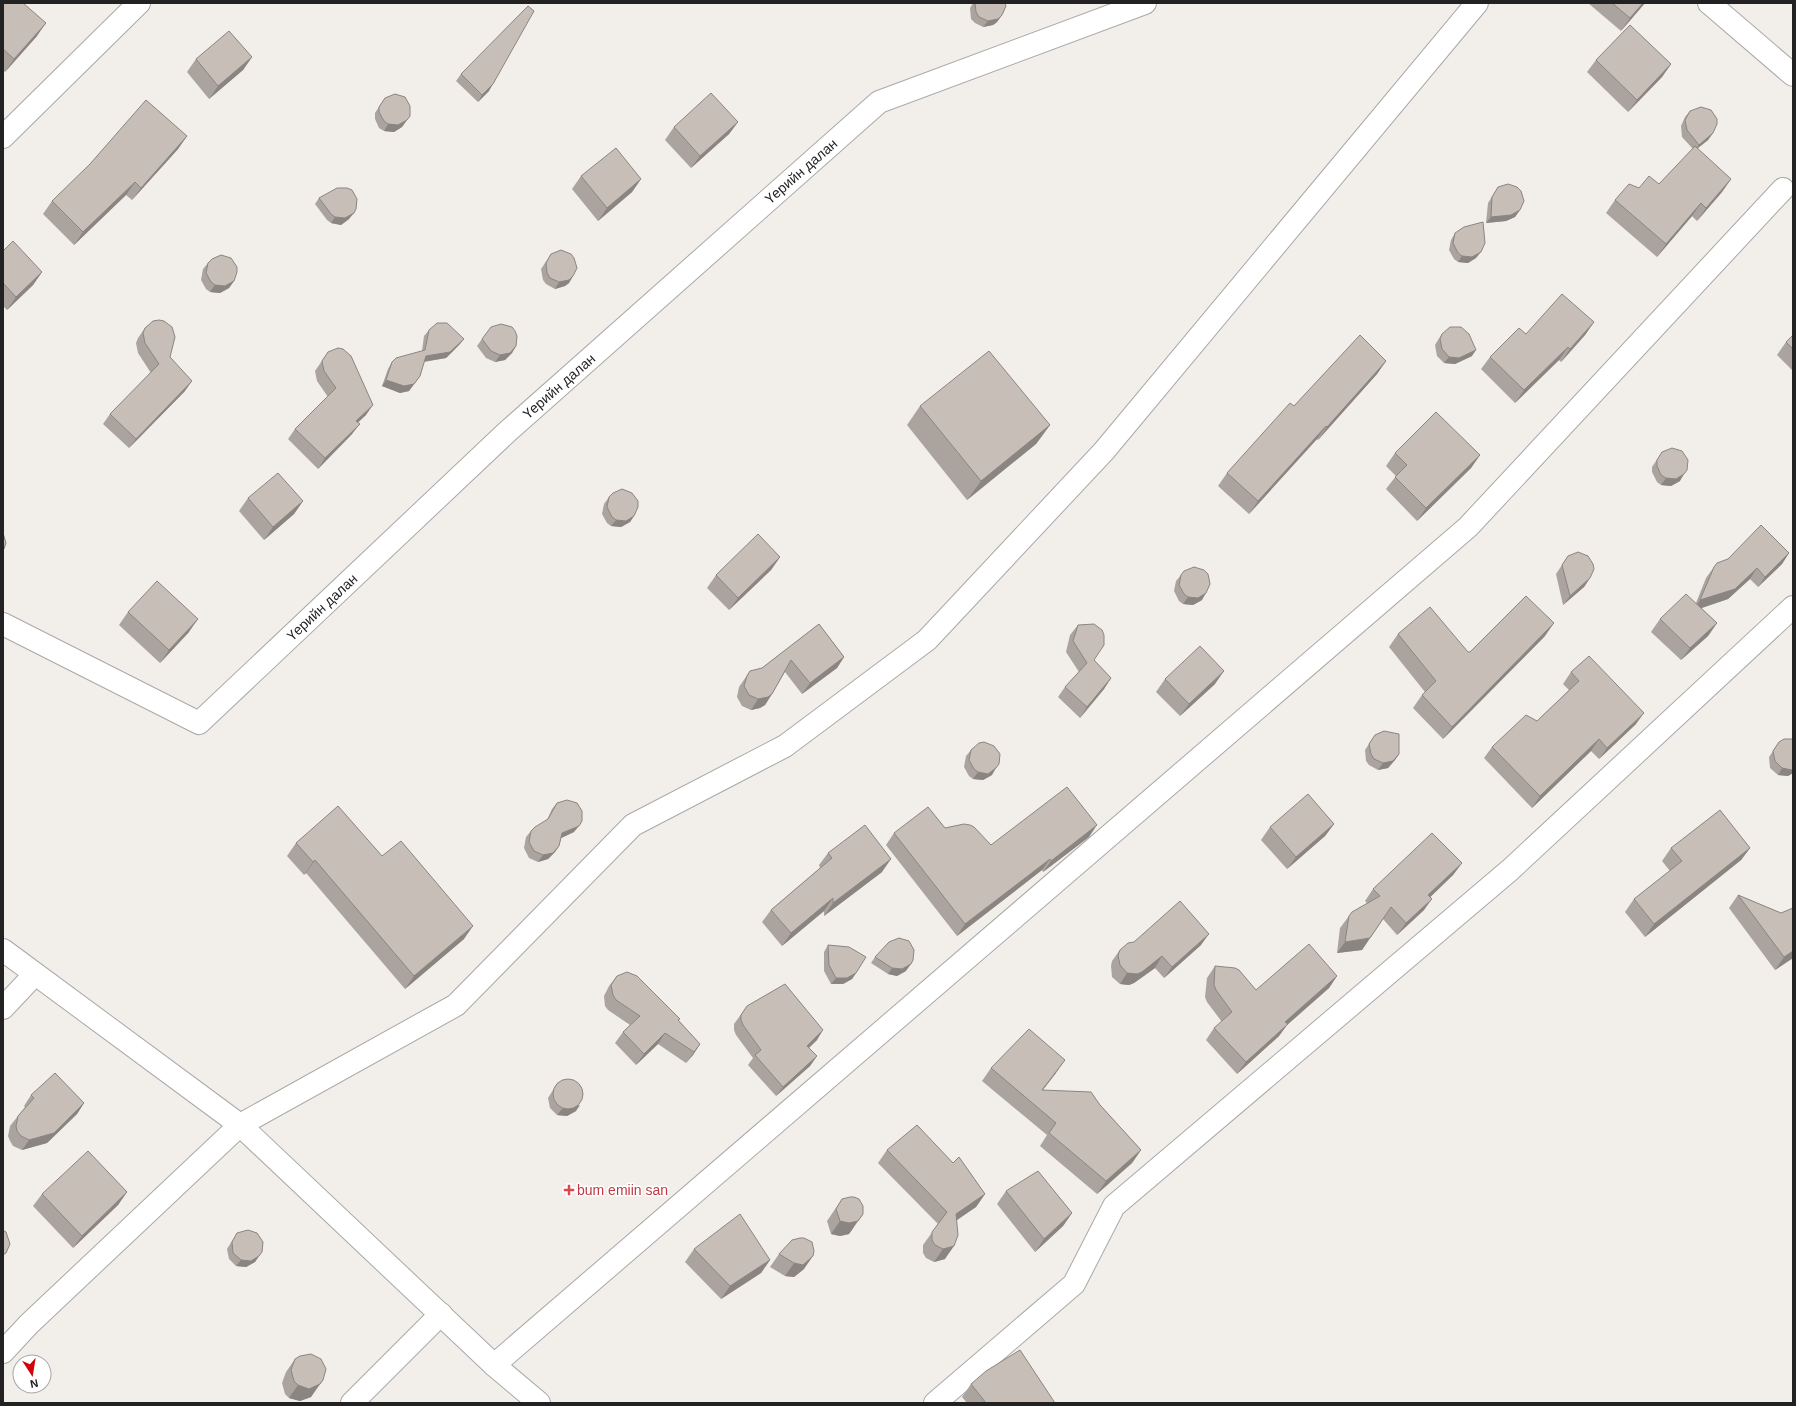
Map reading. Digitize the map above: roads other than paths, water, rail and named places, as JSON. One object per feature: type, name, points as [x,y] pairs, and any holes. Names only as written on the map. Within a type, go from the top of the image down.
[{"type":"street","points":[[3,136],[139,3]]},
{"type":"street","name":"Үерийн далан","points":[[3,624],[199,723],[507,432],[879,102],[1145,3]]},
{"type":"street","points":[[3,1352],[29,1324],[240,1125],[456,1005],[633,825],[785,746],[927,640],[1104,451],[1477,3]]},
{"type":"street","points":[[1709,3],[1793,75]]},
{"type":"street","points":[[494,1365],[1468,527],[1783,189]]},
{"type":"street","points":[[935,1403],[1074,1284],[1114,1206],[1510,870],[1793,607]]},
{"type":"street","points":[[3,950],[240,1125],[494,1365],[539,1403]]},
{"type":"street","points":[[3,1008],[35,974]]},
{"type":"street","points":[[352,1403],[441,1314]]},
{"type":"place","name":"bum emiin san","points":[[569,1190]]}]
